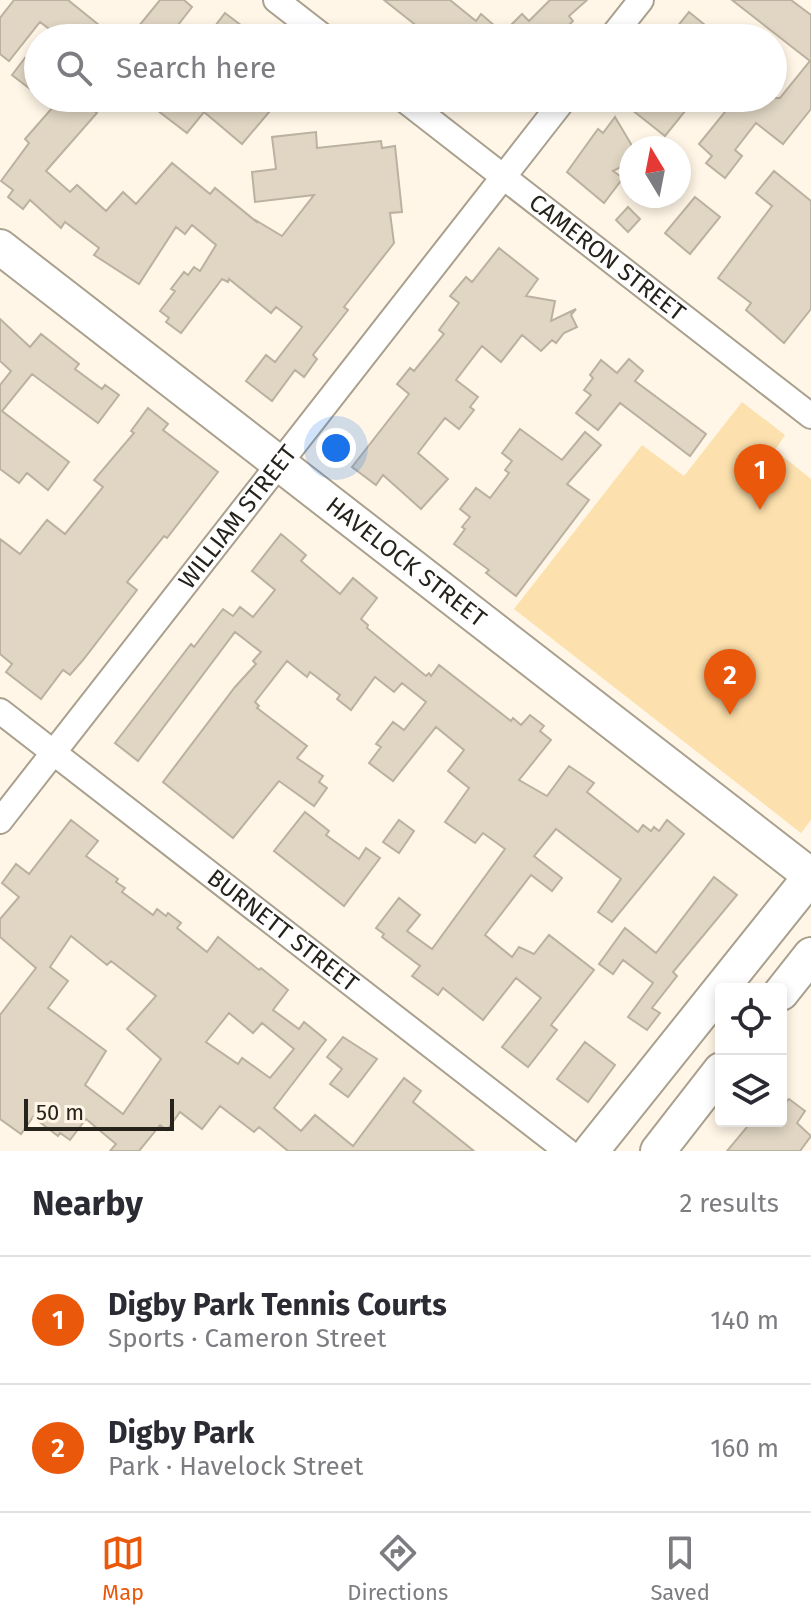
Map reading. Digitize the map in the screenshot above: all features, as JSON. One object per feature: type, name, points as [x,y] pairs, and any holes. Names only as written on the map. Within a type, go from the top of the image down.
[{"type":"street","points":[[276,0],[307,24]]},
{"type":"street","points":[[622,24],[641,0]]},
{"type":"street","name":"CAMERON STREET","points":[[420,112],[811,416]]},
{"type":"street","name":"WILLIAM STREET","points":[[0,821],[554,112]]},
{"type":"street","name":"HAVELOCK STREET","points":[[0,247],[811,876]]},
{"type":"street","name":"BURNETT STREET","points":[[0,711],[567,1151]]},
{"type":"street","points":[[591,1151],[811,876]]},
{"type":"street","points":[[787,985],[811,955]]},
{"type":"street","points":[[658,1151],[715,1078]]},
{"type":"shaded area","points":[[742,402],[785,435],[775,450],[811,479],[811,820],[801,833],[514,609],[642,445],[684,476]]},
{"type":"building","points":[[14,0],[68,0],[98,24],[24,24],[24,42],[9,61],[0,54],[0,18]]},
{"type":"building","points":[[160,0],[184,0],[192,7],[179,24],[140,24]]},
{"type":"building","points":[[384,0],[450,0],[476,21],[481,14],[493,24],[414,24]]},
{"type":"building","points":[[550,0],[587,0],[569,16],[573,21],[570,24],[512,24],[522,14],[529,21]]},
{"type":"building","points":[[732,0],[791,0],[811,15],[811,109],[783,144],[756,123],[735,150],[742,156],[725,178],[706,163],[712,156],[699,144],[725,112],[787,112],[787,89],[810,61],[787,43],[787,24],[763,24]]},
{"type":"building","points":[[689,12],[704,24],[679,24]]},
{"type":"building","points":[[225,13],[240,24],[217,24]]},
{"type":"building","points":[[24,59],[24,84],[12,75]]},
{"type":"building","points":[[49,112],[96,112],[46,171],[70,192],[77,185],[106,211],[123,192],[136,204],[172,163],[210,194],[215,188],[258,223],[282,236],[314,195],[255,202],[252,172],[276,169],[272,137],[316,132],[317,148],[381,141],[382,148],[395,146],[402,212],[390,213],[394,243],[344,307],[348,310],[313,355],[317,359],[304,377],[295,370],[272,401],[246,381],[266,355],[275,362],[302,327],[276,307],[271,313],[229,279],[228,282],[222,279],[181,333],[166,322],[169,318],[160,311],[184,272],[188,275],[194,267],[200,271],[216,245],[192,225],[185,234],[176,227],[139,284],[94,255],[99,248],[65,222],[61,228],[30,200],[23,209],[8,197],[13,190],[1,181],[29,143],[25,139]]},
{"type":"building","points":[[160,112],[204,112],[187,133]]},
{"type":"building","points":[[204,112],[269,112],[242,144]]},
{"type":"building","points":[[635,112],[684,112],[665,136]]},
{"type":"building","points":[[615,117],[626,136],[619,136],[619,168],[613,171],[619,175],[619,183],[604,203],[567,172],[598,129],[603,133]]},
{"type":"building","points":[[774,171],[811,201],[811,309],[784,343],[746,310],[751,303],[718,278],[772,206],[756,193]]},
{"type":"building","points":[[695,197],[720,217],[690,254],[665,233],[686,208],[691,208]]},
{"type":"building","points":[[627,208],[640,219],[628,232],[616,220]]},
{"type":"building","points":[[499,248],[538,279],[526,296],[555,301],[551,321],[576,309],[571,315],[577,327],[564,333],[556,343],[552,340],[541,351],[522,335],[501,362],[482,346],[456,380],[478,397],[470,407],[474,410],[459,429],[445,418],[418,453],[448,479],[421,509],[383,475],[376,485],[352,467],[409,394],[397,384],[410,368],[414,371],[444,334],[439,330],[459,303],[450,296],[466,277],[472,282]]},
{"type":"building","points":[[0,319],[30,347],[41,334],[79,364],[75,369],[102,389],[105,385],[119,395],[98,423],[32,374],[2,411],[69,462],[48,490],[27,473],[19,483],[0,469],[0,385],[11,371],[0,361]]},
{"type":"building","points":[[629,359],[643,371],[635,381],[706,434],[690,456],[620,403],[598,430],[576,413],[591,395],[584,390],[601,360],[617,373]]},
{"type":"building","points":[[148,408],[168,424],[163,430],[218,472],[167,538],[164,536],[127,582],[137,590],[83,660],[70,675],[63,670],[41,699],[6,672],[12,664],[0,654],[0,539],[20,554],[47,520],[65,534],[103,487],[94,480],[134,433],[131,431]]},
{"type":"building","points":[[520,429],[562,460],[585,432],[601,445],[567,484],[589,500],[516,596],[486,573],[489,570],[454,544],[470,517],[460,509],[476,488],[490,498],[509,473],[505,470],[512,461],[502,453]]},
{"type":"building","points":[[281,534],[306,555],[301,561],[340,594],[353,578],[377,598],[361,619],[368,625],[367,628],[426,676],[429,673],[431,676],[439,665],[511,721],[513,718],[521,725],[530,715],[544,726],[540,731],[551,740],[519,780],[547,796],[569,766],[594,783],[587,792],[638,832],[643,825],[651,831],[654,827],[659,831],[667,820],[684,834],[612,922],[598,912],[621,879],[556,829],[534,856],[562,878],[552,891],[531,875],[485,935],[512,957],[519,947],[534,954],[549,935],[594,970],[551,1025],[557,1030],[528,1067],[502,1047],[541,998],[516,978],[483,1020],[443,988],[438,995],[412,976],[420,966],[382,937],[384,934],[376,928],[399,898],[420,915],[407,931],[432,949],[505,849],[483,833],[475,843],[445,822],[469,788],[448,771],[464,750],[436,727],[393,781],[369,763],[381,747],[376,744],[393,722],[404,730],[426,702],[402,683],[394,692],[375,677],[351,710],[337,699],[340,695],[310,672],[307,677],[287,661],[255,702],[259,706],[257,708],[307,746],[297,758],[323,776],[319,782],[327,788],[314,806],[279,781],[233,838],[163,782],[256,664],[253,661],[261,652],[235,632],[138,761],[115,743],[191,644],[194,647],[223,609],[233,616],[240,607],[253,617],[275,590],[252,571]]},
{"type":"building","points":[[305,812],[329,831],[326,835],[359,859],[366,848],[380,858],[344,906],[274,851]]},
{"type":"building","points":[[71,820],[98,841],[86,856],[118,879],[116,882],[125,888],[122,892],[153,915],[157,909],[166,916],[168,913],[181,923],[177,928],[207,952],[218,937],[288,990],[273,1010],[299,1029],[304,1022],[326,1040],[274,1108],[301,1131],[315,1115],[353,1146],[404,1078],[421,1091],[413,1102],[474,1151],[288,1151],[259,1127],[254,1132],[220,1106],[202,1129],[180,1112],[167,1130],[160,1125],[139,1151],[110,1151],[116,1144],[86,1119],[70,1140],[60,1133],[58,1136],[33,1117],[21,1134],[0,1119],[0,1015],[36,968],[0,937],[0,919],[19,897],[2,883],[16,864],[29,874]],"holes":[[[71,936],[107,965],[111,961],[156,996],[127,1029],[161,1059],[123,1114],[85,1085],[106,1051],[48,1008],[68,981],[50,967]],[[229,1013],[253,1033],[262,1023],[294,1049],[270,1078],[242,1058],[238,1064],[206,1042]]]},
{"type":"building","points":[[399,820],[414,831],[399,853],[383,842]]},
{"type":"building","points":[[714,877],[737,895],[673,972],[677,976],[652,1008],[660,1013],[647,1030],[628,1017],[653,983],[623,960],[613,974],[599,964],[625,928],[656,953]]},
{"type":"building","points":[[343,1037],[377,1059],[348,1097],[330,1084],[342,1069],[327,1057]]},
{"type":"building","points":[[585,1042],[615,1065],[588,1102],[557,1079]]},
{"type":"building","points":[[789,1099],[805,1111],[797,1123],[811,1136],[800,1151],[727,1151],[747,1127],[787,1127]]},
{"type":"place","name":"Digby Park Tennis Courts","points":[[760,510]]},
{"type":"place","name":"Digby Park","points":[[730,715]]}]
